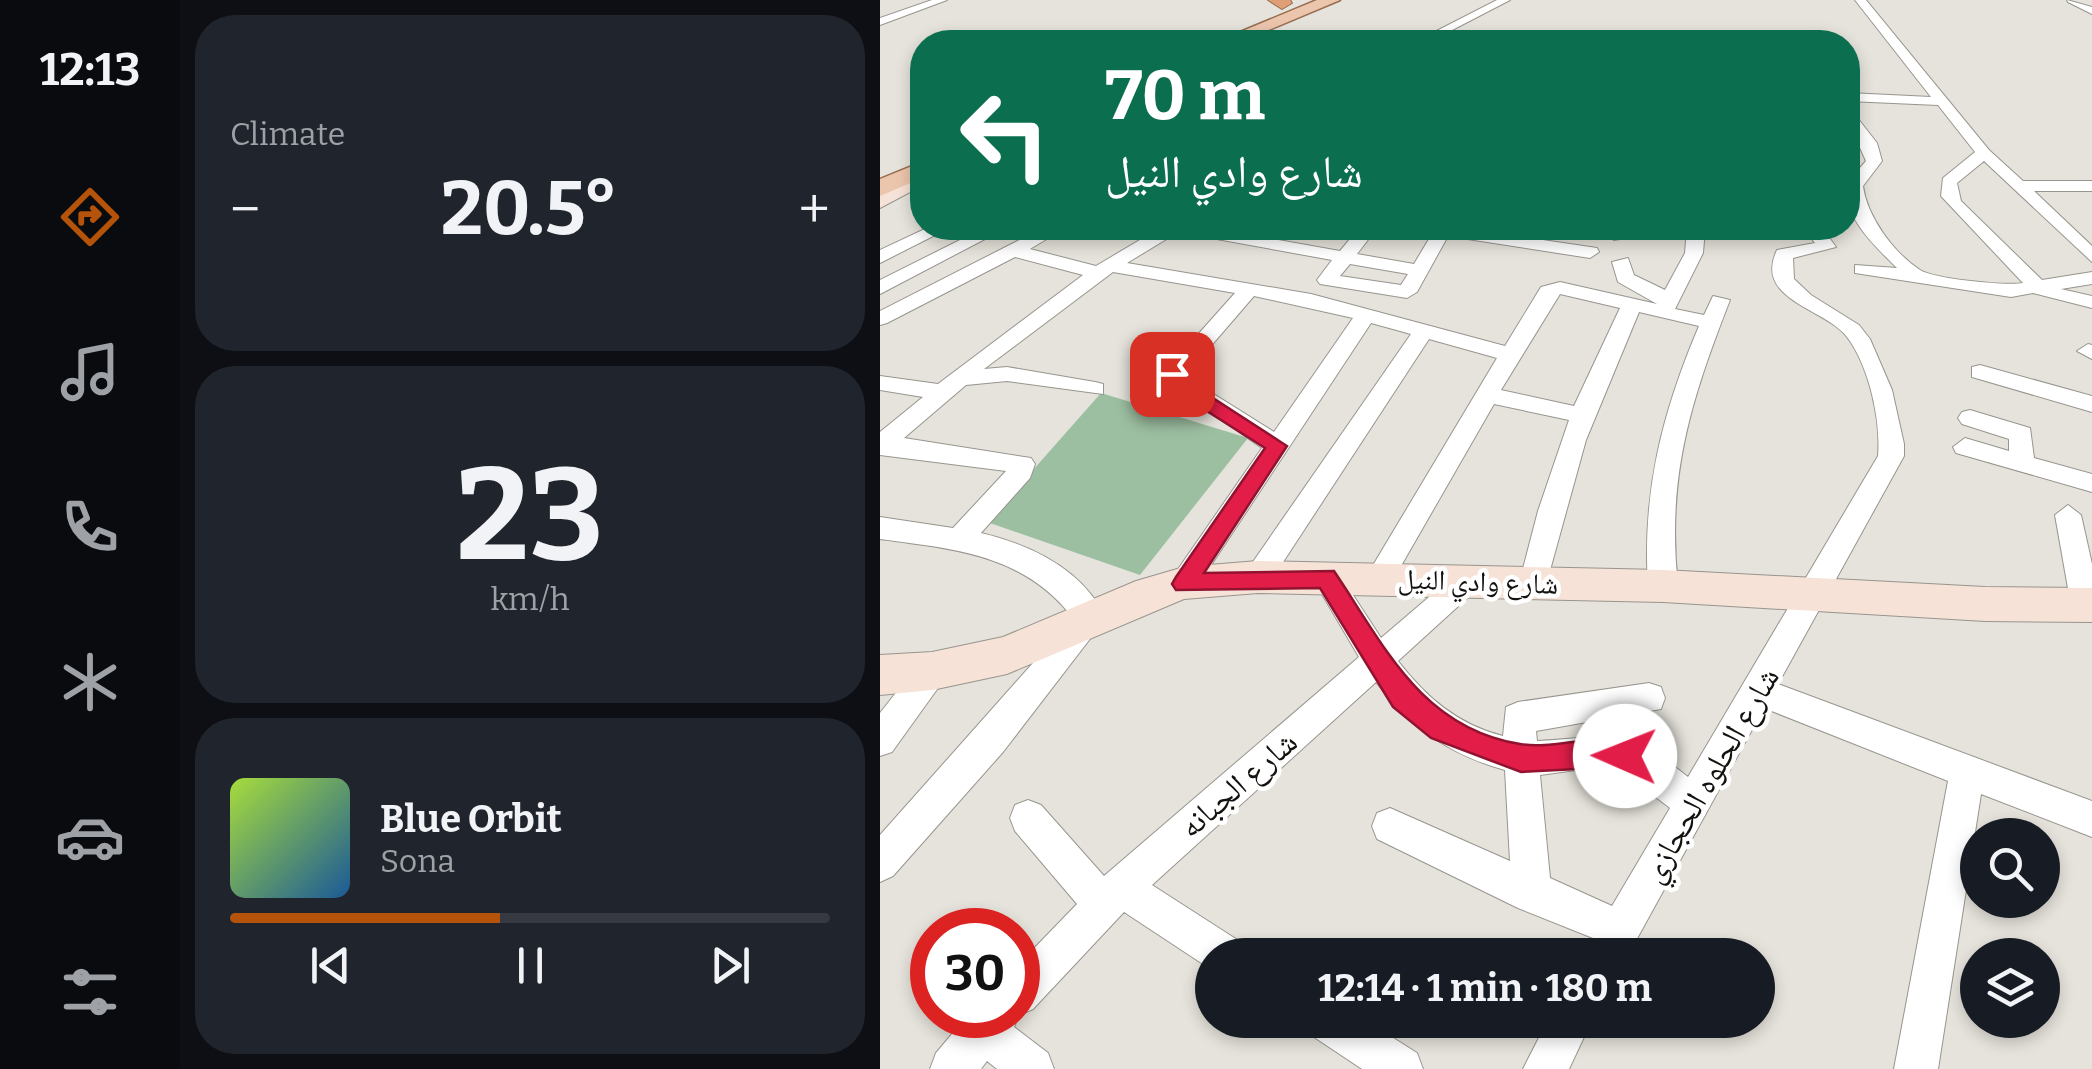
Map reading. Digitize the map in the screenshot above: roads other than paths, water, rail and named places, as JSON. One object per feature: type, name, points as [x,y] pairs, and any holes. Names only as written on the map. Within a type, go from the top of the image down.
[{"type":"main road","points":[[1256,30],[1332,0]]},
{"type":"main road","points":[[1227,30],[1282,1]]},
{"type":"street","points":[[880,22],[942,0]]},
{"type":"street","points":[[1444,30],[1505,0]]},
{"type":"street","points":[[1860,0],[1938,102],[1984,153],[2092,256]]},
{"type":"street","points":[[2072,0],[2092,11]]},
{"type":"street","points":[[1860,98],[1938,102]]},
{"type":"street","points":[[1860,128],[1869,142],[1873,164],[1860,175]]},
{"type":"street","points":[[1860,142],[1869,142]]},
{"type":"street","points":[[1984,153],[1949,182],[1948,196],[2040,290],[2092,302]]},
{"type":"street","points":[[2018,186],[2092,186]]},
{"type":"street","points":[[1860,209],[1872,229],[1919,280]]},
{"type":"street","points":[[1860,228],[1872,229]]},
{"type":"street","points":[[880,260],[918,240]]},
{"type":"street","points":[[880,288],[974,240]]},
{"type":"street","points":[[880,319],[1032,240]]},
{"type":"street","points":[[881,445],[950,385],[1101,268],[1151,240]]},
{"type":"street","points":[[1246,240],[1420,270]]},
{"type":"street","points":[[1311,300],[1358,240]]},
{"type":"street","points":[[1327,280],[1400,293],[1410,289],[1431,240]]},
{"type":"street","points":[[1542,240],[1590,252]]},
{"type":"street","points":[[1667,305],[1694,253],[1695,240]]},
{"type":"street","name":"شارع الحلوه الحجازي","points":[[1615,938],[1814,595],[1885,468],[1893,446],[1858,337],[1841,321],[1804,302],[1784,271],[1784,254],[1827,247],[1822,240]]},
{"type":"street","points":[[1012,250],[1101,268],[1311,300],[1510,355]]},
{"type":"street","points":[[880,260],[907,274]]},
{"type":"street","points":[[1620,262],[1625,278],[1667,305]]},
{"type":"street","points":[[1862,269],[2011,291],[2040,290],[2092,278]]},
{"type":"street","points":[[1380,578],[1552,288],[1633,303],[1715,312],[1684,381],[1660,473],[1656,535],[1663,586]]},
{"type":"street","points":[[1249,290],[1171,378],[1277,446]]},
{"type":"street","points":[[1534,584],[1555,490],[1580,415],[1633,303]]},
{"type":"street","points":[[1184,584],[1366,315]]},
{"type":"street","points":[[1258,577],[1424,330]]},
{"type":"street","points":[[1980,372],[2092,404]]},
{"type":"street","points":[[880,383],[950,385],[1008,374],[1095,390]]},
{"type":"street","points":[[1487,395],[1580,415]]},
{"type":"street","points":[[1970,418],[2021,434],[2022,464]]},
{"type":"street","points":[[881,445],[1022,464],[1021,471],[958,540]]},
{"type":"street","points":[[1964,447],[2092,484]]},
{"type":"street","points":[[2068,515],[2089,605]]},
{"type":"street","points":[[880,528],[1010,550],[1044,566],[1072,588],[1091,618],[990,740],[880,863]]},
{"type":"street","name":"شارع وادي النيل","points":[[880,675],[932,670],[1007,655],[1119,604],[1184,584],[1258,577],[1663,586],[2089,605]]},
{"type":"street","points":[[1326,578],[1403,698],[1441,728],[1521,758],[1610,752],[1638,764],[1693,803]]},
{"type":"street","name":"شارع الجبانه","points":[[1040,971],[1112,895],[1466,582]]},
{"type":"street","points":[[880,740],[932,670]]},
{"type":"street","points":[[1758,691],[2092,819]]},
{"type":"street","points":[[1532,894],[1518,718],[1649,698]]},
{"type":"street","points":[[1916,1069],[1967,771]]},
{"type":"street","points":[[1028,818],[1112,895],[1195,939]]},
{"type":"street","points":[[1390,826],[1532,894],[1606,938]]},
{"type":"street","points":[[952,1069],[978,1038]]},
{"type":"street","points":[[1004,1038],[1032,1069]]},
{"type":"street","points":[[1354,1038],[1401,1069]]},
{"type":"street","points":[[1550,1067],[1563,1038]]}]
